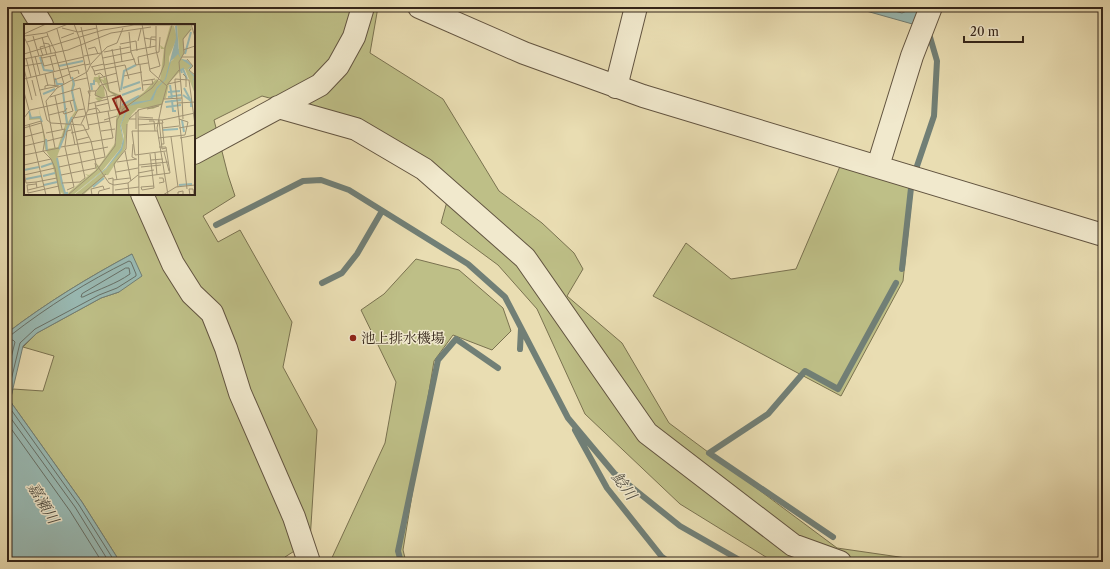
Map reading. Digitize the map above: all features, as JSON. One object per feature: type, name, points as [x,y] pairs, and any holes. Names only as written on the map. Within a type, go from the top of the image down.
[{"type":"street","points":[[31,7],[41,24]]},
{"type":"street","points":[[195,152],[320,85],[338,66],[354,37],[363,7]]},
{"type":"street","points":[[419,7],[524,53],[643,96],[1103,235]]},
{"type":"street","points":[[616,86],[636,7]]},
{"type":"street","points":[[884,168],[912,56],[931,7]]},
{"type":"street","points":[[884,168],[927,56]]},
{"type":"street","points":[[278,107],[356,129],[424,169],[526,258],[647,434],[794,545],[840,562]]},
{"type":"street","points":[[142,195],[173,264],[192,294],[212,313],[226,348],[240,393],[294,517],[309,562]]},
{"type":"green space","points":[[7,7],[378,7],[370,53],[443,99],[499,191],[542,223],[574,253],[583,269],[567,296],[622,343],[669,423],[837,548],[934,562],[774,562],[680,504],[585,414],[537,309],[498,265],[441,223],[453,180],[355,121],[262,96],[214,120],[235,196],[203,216],[218,242],[240,230],[292,322],[283,367],[317,430],[310,541],[285,557],[286,562],[120,562],[82,502],[10,401],[13,389],[43,391],[54,356],[23,347],[37,333],[101,298],[119,292],[132,254],[68,291],[7,333]]},
{"type":"green space","points":[[841,164],[913,186],[903,281],[841,396],[653,296],[686,243],[731,279],[796,269]]},
{"type":"green space","points":[[416,259],[459,270],[503,308],[511,331],[492,350],[453,335],[434,361],[403,550],[406,562],[330,562],[385,443],[396,382],[361,310],[384,294]]},
{"type":"water","points":[[852,7],[879,7],[902,13],[915,7],[925,7],[916,25]]},
{"type":"water","name":"嘉瀬川","points":[[132,254],[142,276],[119,292],[101,298],[37,333],[23,346],[10,401],[82,502],[120,562],[7,562],[7,333],[68,291]]},
{"type":"waterway","points":[[916,169],[934,116],[937,61],[930,37]]},
{"type":"waterway","points":[[216,225],[303,181],[321,180],[349,190],[468,264],[505,297],[568,418],[614,473],[680,526],[743,562]]},
{"type":"waterway","points":[[902,269],[911,188]]},
{"type":"waterway","points":[[322,283],[342,273],[357,254],[382,211]]},
{"type":"waterway","points":[[833,537],[709,453],[768,414],[805,371],[838,389],[896,283]]},
{"type":"waterway","points":[[520,349],[521,329]]},
{"type":"waterway","points":[[401,562],[398,551],[438,360],[456,339],[498,368]]},
{"type":"waterway","name":"鯰川","points":[[575,430],[607,488],[662,557],[669,562]]},
{"type":"place","name":"池上排水機場","points":[[353,338]]}]
